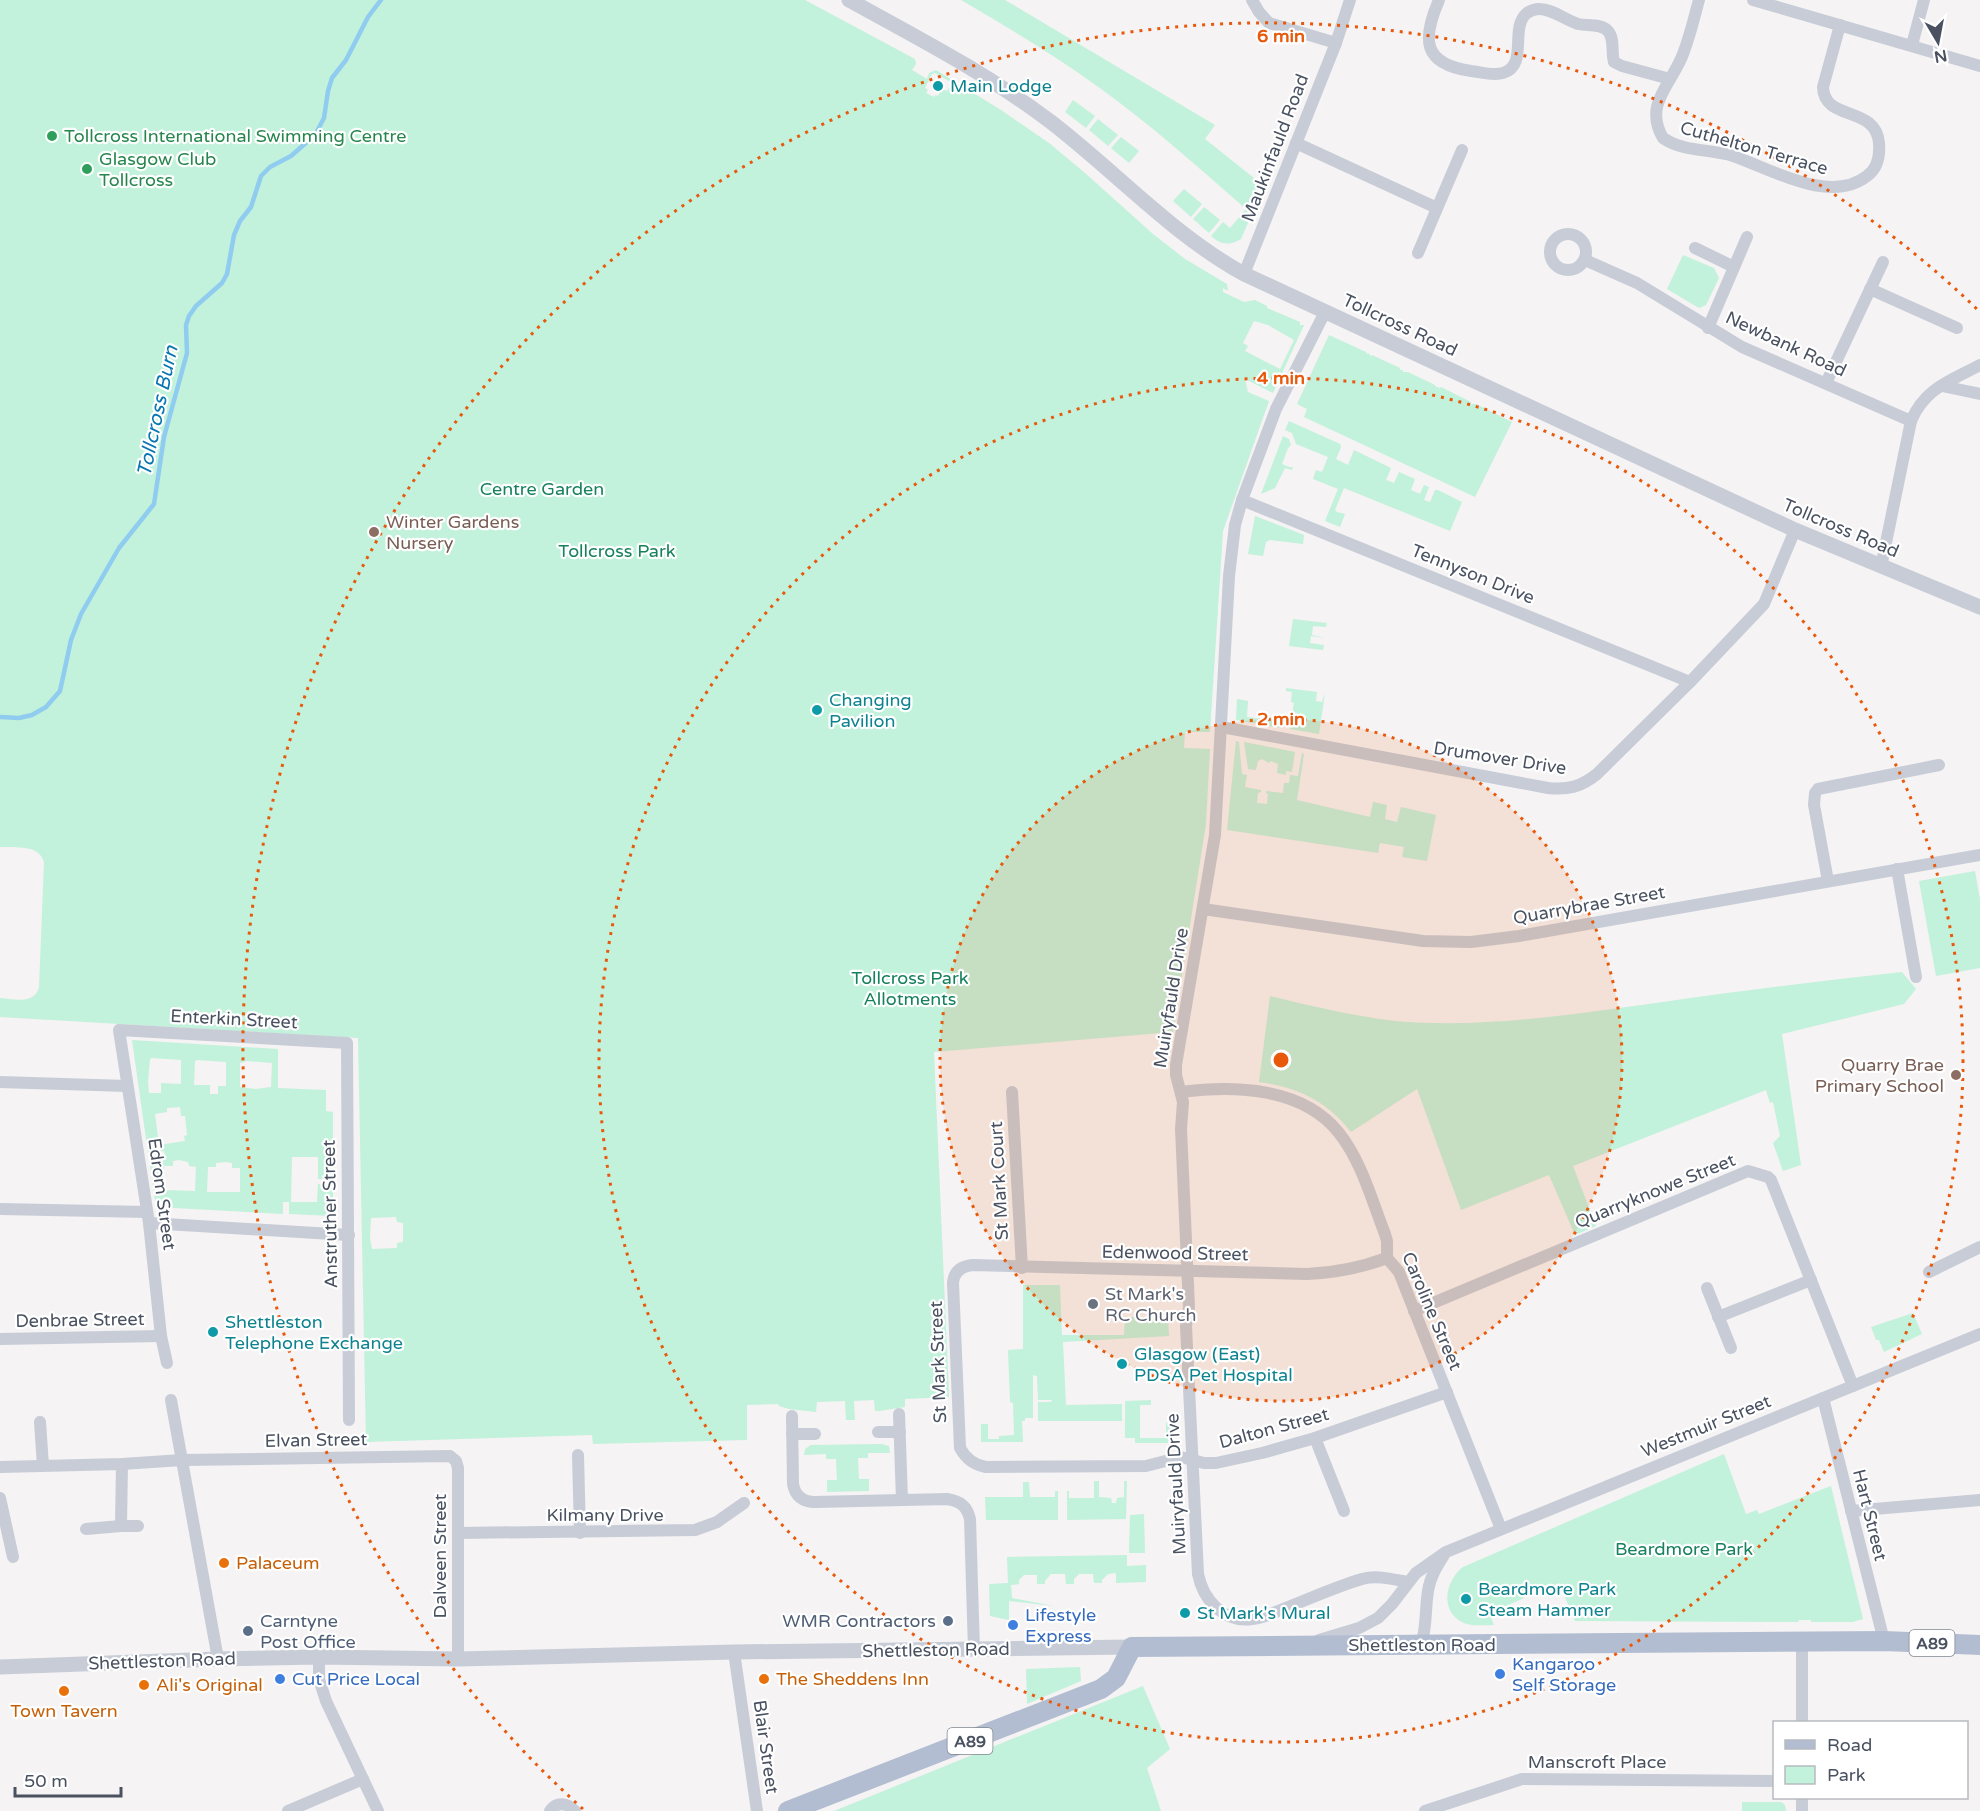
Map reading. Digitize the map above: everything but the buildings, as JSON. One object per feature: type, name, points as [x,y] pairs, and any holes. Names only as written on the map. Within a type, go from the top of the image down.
[{"type":"main road","name":"Shettleston Road","points":[[1132,1647],[1884,1641],[1980,1645]]},
{"type":"main road","name":"A89","points":[[788,1811],[1101,1689],[1116,1678],[1132,1647]]},
{"type":"street","name":"Tollcross Road","points":[[849,0],[935,46],[1025,103],[1076,142],[1201,248],[1245,274],[1796,530],[1980,607]]},
{"type":"street","points":[[1252,0],[1269,23],[1336,43]]},
{"type":"street","name":"Maukinfauld Road","points":[[1245,274],[1336,43],[1350,0]]},
{"type":"street","points":[[1439,0],[1428,28],[1428,40],[1434,57],[1452,67],[1490,74],[1502,74],[1510,70],[1518,54],[1521,20],[1526,13],[1541,9],[1577,23],[1603,28],[1608,31],[1612,39],[1611,53],[1614,62],[1670,79]]},
{"type":"street","name":"Cuthelton Terrace","points":[[1699,0],[1684,52],[1659,98],[1656,111],[1658,130],[1663,138],[1668,142],[1732,156],[1812,185],[1836,188],[1861,182],[1871,173],[1877,164],[1879,143],[1877,130],[1871,123],[1834,107],[1826,101],[1823,94],[1840,25]]},
{"type":"street","points":[[1753,0],[1980,66]]},
{"type":"street","points":[[1912,45],[1924,0]]},
{"type":"street","points":[[1296,143],[1437,208]]},
{"type":"street","points":[[1418,253],[1462,150]]},
{"type":"street","points":[[1708,328],[1747,237]]},
{"type":"street","points":[[1695,248],[1734,267]]},
{"type":"street","name":"Newbank Road","points":[[1585,260],[1637,283],[1742,347],[1911,421]]},
{"type":"street","points":[[1826,383],[1883,262]]},
{"type":"street","points":[[1870,289],[1957,328]]},
{"type":"street","name":"Muiryfauld Drive","points":[[1325,312],[1276,409],[1235,525],[1229,576],[1215,835],[1176,1065],[1176,1075],[1183,1102],[1181,1129],[1186,1272],[1189,1289],[1186,1326],[1198,1574],[1200,1586],[1206,1597],[1221,1612],[1237,1618],[1254,1619],[1362,1579],[1384,1578],[1407,1582]]},
{"type":"street","points":[[1881,567],[1911,421],[1918,405],[1926,396],[1980,365]]},
{"type":"street","points":[[1942,386],[1980,394]]},
{"type":"street","name":"Tennyson Drive","points":[[1242,500],[1690,682]]},
{"type":"street","name":"Drumover Drive","points":[[1222,727],[1548,788],[1579,786],[1597,774],[1690,682],[1764,604],[1796,530]]},
{"type":"street","points":[[1828,881],[1814,805],[1815,793],[1818,789],[1939,765]]},
{"type":"street","name":"Quarrybrae Street","points":[[1203,909],[1408,940],[1471,942],[1519,936],[1980,855]]},
{"type":"street","points":[[1897,869],[1916,977]]},
{"type":"street","name":"Enterkin Street","points":[[119,1030],[347,1043]]},
{"type":"street","name":"Edrom Street","points":[[119,1030],[148,1218],[167,1363]]},
{"type":"street","name":"Anstruther Street","points":[[347,1043],[349,1420]]},
{"type":"street","points":[[0,1082],[127,1086]]},
{"type":"street","name":"Caroline Street","points":[[1181,1092],[1202,1089],[1255,1091],[1291,1099],[1319,1114],[1339,1133],[1356,1160],[1385,1234],[1387,1258],[1399,1272],[1501,1529]]},
{"type":"street","name":"St Mark Court","points":[[1012,1092],[1022,1268]]},
{"type":"street","name":"Quarryknowe Street","points":[[1414,1311],[1748,1172],[1771,1180],[1853,1386]]},
{"type":"street","points":[[0,1209],[148,1218],[349,1235]]},
{"type":"street","points":[[1929,1272],[1980,1247]]},
{"type":"street","name":"Edenwood Street","points":[[960,1268],[973,1265],[1186,1272],[1332,1273],[1354,1269],[1387,1258]]},
{"type":"street","name":"St Mark Street","points":[[960,1268],[954,1275],[953,1283],[960,1444],[965,1456]]},
{"type":"street","points":[[1718,1317],[1810,1280]]},
{"type":"street","points":[[1707,1288],[1731,1348]]},
{"type":"street","name":"Westmuir Street","points":[[1298,1646],[1369,1624],[1387,1610],[1407,1582],[1427,1564],[1446,1552],[1980,1334]]},
{"type":"street","name":"Denbrae Street","points":[[0,1339],[162,1336]]},
{"type":"street","name":"Dalton Street","points":[[965,1456],[972,1463],[986,1467],[1146,1466],[1176,1458],[1216,1463],[1315,1438],[1447,1392]]},
{"type":"street","name":"Hart Street","points":[[1823,1398],[1884,1641]]},
{"type":"street","points":[[171,1400],[218,1659]]},
{"type":"street","points":[[899,1414],[902,1500]]},
{"type":"street","points":[[792,1416],[794,1490],[804,1500],[815,1502],[947,1499],[958,1501],[966,1508],[970,1519],[974,1650]]},
{"type":"street","points":[[40,1422],[42,1466]]},
{"type":"street","points":[[878,1432],[900,1432]]},
{"type":"street","points":[[792,1434],[815,1434]]},
{"type":"street","points":[[1315,1438],[1344,1512]]},
{"type":"street","points":[[578,1455],[580,1533]]},
{"type":"street","name":"Elvan Street","points":[[0,1467],[182,1460],[450,1456]]},
{"type":"street","name":"Dalveen Street","points":[[450,1456],[456,1461],[458,1468],[458,1659]]},
{"type":"street","points":[[121,1526],[122,1464]]},
{"type":"street","points":[[0,1498],[13,1557]]},
{"type":"street","points":[[1851,1511],[1980,1500]]},
{"type":"street","name":"Kilmany Drive","points":[[459,1533],[695,1530],[717,1522],[744,1503]]},
{"type":"street","points":[[86,1529],[138,1526]]},
{"type":"street","points":[[1421,1645],[1425,1634],[1431,1578],[1446,1552]]},
{"type":"street","points":[[1802,1642],[1802,1721]]},
{"type":"street","name":"Shettleston Road","points":[[0,1667],[319,1657],[458,1659],[734,1652],[1132,1647]]},
{"type":"street","name":"Blair Street","points":[[734,1652],[757,1811]]},
{"type":"street","points":[[319,1657],[319,1679],[326,1701],[378,1811]]},
{"type":"street","points":[[288,1811],[363,1779]]},
{"type":"street","name":"Manscroft Place","points":[[1425,1811],[1522,1779],[1773,1781]]},
{"type":"street","points":[[550,1811],[560,1804],[567,1805],[575,1811]]},
{"type":"green space","name":"Tollcross Park","points":[[0,0],[805,0],[915,59],[916,64],[912,70],[927,79],[929,73],[936,70],[1049,143],[1153,234],[1185,259],[1227,284],[1228,291],[1223,288],[1223,292],[1244,302],[1255,300],[1267,308],[1300,322],[1300,325],[1304,325],[1273,393],[1245,379],[1248,392],[1269,401],[1223,531],[1210,732],[1185,732],[1184,748],[1210,749],[1206,824],[1173,1032],[934,1052],[949,1397],[905,1399],[905,1407],[879,1411],[875,1411],[874,1400],[854,1401],[855,1420],[846,1420],[845,1401],[817,1402],[816,1412],[789,1409],[778,1404],[747,1405],[747,1440],[593,1444],[592,1435],[366,1442],[358,1038],[0,1017],[0,998],[28,999],[39,988],[44,862],[37,852],[32,850],[20,847],[0,847]],"holes":[[[935,73],[952,83],[947,91],[942,89],[938,96],[934,97],[926,93],[928,90],[925,88],[932,74]],[[1254,321],[1268,325],[1294,340],[1280,369],[1245,351],[1248,346],[1243,343]],[[396,1217],[397,1222],[403,1223],[403,1242],[397,1243],[397,1248],[372,1249],[371,1218]]]},
{"type":"green space","points":[[961,0],[1005,0],[1215,125],[1205,139],[1264,186],[1241,239],[1225,244],[1211,236],[1223,222],[1230,228],[1246,209],[1191,161],[1080,74]]},
{"type":"green space","points":[[1073,100],[1095,116],[1086,128],[1065,112]]},
{"type":"green space","points":[[1098,119],[1118,135],[1108,146],[1089,130]]},
{"type":"green space","points":[[1121,137],[1139,151],[1129,163],[1111,148]]},
{"type":"green space","points":[[1184,189],[1202,204],[1191,217],[1173,201]]},
{"type":"green space","points":[[1204,207],[1220,220],[1209,233],[1193,219]]},
{"type":"green space","points":[[1683,255],[1714,268],[1719,278],[1706,305],[1699,308],[1667,289]]},
{"type":"green space","points":[[1329,335],[1512,422],[1475,497],[1304,417],[1307,409],[1297,404]]},
{"type":"green space","points":[[1289,421],[1340,444],[1336,459],[1348,465],[1354,450],[1391,468],[1386,480],[1394,483],[1399,472],[1415,479],[1411,490],[1420,494],[1424,485],[1429,487],[1424,500],[1430,502],[1435,490],[1438,490],[1462,502],[1450,531],[1344,488],[1335,510],[1345,514],[1340,527],[1325,521],[1338,489],[1313,479],[1316,470],[1322,472],[1328,457],[1296,444],[1292,433],[1285,430]]},
{"type":"green space","points":[[1283,436],[1289,439],[1291,445],[1282,464],[1293,467],[1292,470],[1285,468],[1275,488],[1261,494]]},
{"type":"green space","points":[[1255,516],[1304,535],[1303,544],[1270,540],[1266,542],[1263,556],[1248,554]]},
{"type":"green space","points":[[1293,619],[1327,623],[1326,627],[1313,626],[1312,635],[1325,638],[1311,636],[1310,643],[1324,645],[1323,650],[1289,646]]},
{"type":"green space","points":[[1286,688],[1317,692],[1316,701],[1322,702],[1325,693],[1319,734],[1290,729],[1294,703],[1291,702],[1292,692],[1286,691]]},
{"type":"green space","points":[[1237,699],[1248,701],[1247,717],[1282,722],[1281,728],[1236,720]]},
{"type":"green space","points":[[1236,741],[1239,742],[1242,774],[1247,775],[1245,787],[1261,790],[1258,793],[1257,803],[1267,804],[1266,791],[1283,793],[1284,783],[1289,783],[1290,775],[1298,776],[1302,753],[1304,754],[1297,800],[1370,817],[1373,802],[1387,805],[1385,819],[1397,822],[1401,807],[1436,815],[1427,861],[1402,857],[1404,847],[1380,843],[1378,853],[1227,830]]},
{"type":"green space","points":[[1244,742],[1295,752],[1292,772],[1286,771],[1286,775],[1277,773],[1278,764],[1262,759],[1258,761],[1256,770],[1248,769]]},
{"type":"green space","points":[[1975,871],[1980,900],[1980,968],[1936,976],[1919,881]]},
{"type":"green space","points":[[1902,972],[1916,989],[1904,1004],[1782,1034],[1801,1165],[1783,1171],[1773,1143],[1780,1136],[1773,1102],[1770,1103],[1766,1090],[1573,1166],[1596,1226],[1575,1235],[1549,1175],[1461,1210],[1417,1089],[1351,1132],[1332,1112],[1310,1097],[1273,1084],[1259,1082],[1270,996],[1395,1021],[1496,1022]]},
{"type":"green space","points":[[132,1040],[278,1049],[278,1088],[326,1090],[326,1111],[333,1112],[333,1179],[318,1179],[318,1157],[292,1157],[291,1202],[317,1202],[318,1184],[333,1184],[333,1216],[289,1214],[289,1202],[283,1202],[283,1214],[156,1207],[149,1158],[165,1155],[164,1151],[148,1153]],"holes":[[[150,1059],[181,1060],[181,1084],[161,1083],[161,1093],[149,1093]],[[195,1061],[226,1062],[226,1086],[218,1086],[218,1094],[210,1094],[210,1085],[194,1085]],[[247,1061],[272,1063],[271,1087],[256,1089],[240,1087],[240,1063]],[[180,1107],[181,1116],[185,1116],[187,1135],[184,1136],[185,1141],[159,1145],[155,1114],[167,1112],[167,1108]],[[179,1160],[196,1167],[195,1191],[164,1190],[164,1166],[173,1166],[173,1161]],[[226,1162],[232,1163],[232,1168],[240,1168],[240,1192],[207,1192],[208,1167],[216,1167],[216,1163]]]},
{"type":"green space","points":[[1023,1285],[1060,1285],[1062,1335],[1124,1335],[1125,1317],[1168,1317],[1169,1336],[1063,1342],[1066,1405],[1122,1404],[1122,1421],[1038,1421],[1038,1402],[1051,1402],[1052,1400],[1038,1400],[1037,1376],[1033,1375],[1033,1418],[1025,1418],[1025,1421],[1022,1421],[1023,1442],[981,1442],[981,1424],[988,1424],[988,1439],[1014,1435],[1008,1350],[1023,1349]]},
{"type":"green space","points":[[1913,1313],[1922,1334],[1884,1352],[1871,1327]]},
{"type":"green space","points":[[1151,1400],[1151,1405],[1140,1405],[1140,1438],[1166,1438],[1166,1423],[1170,1423],[1171,1443],[1135,1443],[1135,1438],[1125,1438],[1125,1401]]},
{"type":"green space","points":[[882,1444],[889,1446],[890,1453],[868,1453],[868,1458],[858,1458],[859,1479],[869,1479],[869,1491],[827,1492],[827,1480],[837,1480],[836,1459],[826,1459],[826,1454],[804,1455],[805,1449],[811,1445]]},
{"type":"green space","name":"Beardmore Park","points":[[1724,1454],[1746,1514],[1757,1510],[1759,1514],[1831,1486],[1863,1619],[1853,1622],[1811,1622],[1811,1620],[1799,1620],[1798,1622],[1575,1621],[1559,1583],[1489,1613],[1494,1625],[1464,1623],[1449,1609],[1449,1586],[1457,1572],[1463,1567]]},
{"type":"green space","points":[[1094,1481],[1099,1481],[1099,1497],[1111,1498],[1112,1503],[1116,1503],[1117,1498],[1124,1497],[1124,1481],[1127,1481],[1126,1519],[1067,1520],[1067,1491],[1069,1491],[1069,1498],[1094,1498]]},
{"type":"green space","points":[[1023,1482],[1029,1482],[1030,1497],[1055,1497],[1055,1491],[1058,1491],[1058,1520],[986,1520],[985,1497],[1023,1497]]},
{"type":"green space","points":[[1144,1514],[1145,1553],[1129,1553],[1130,1515]]},
{"type":"green space","points":[[1127,1555],[1127,1566],[1146,1565],[1146,1582],[1116,1583],[1116,1573],[1108,1574],[1102,1583],[1094,1583],[1093,1574],[1079,1574],[1074,1579],[1074,1584],[1066,1584],[1065,1574],[1051,1574],[1045,1584],[1037,1584],[1037,1575],[1024,1575],[1019,1580],[1019,1584],[1011,1585],[1012,1598],[1054,1606],[1009,1601],[1009,1620],[990,1616],[989,1584],[1008,1583],[1007,1557]]},
{"type":"green space","points":[[1080,1667],[1081,1681],[1027,1704],[1026,1669]]},
{"type":"green space","points":[[1143,1686],[1170,1749],[1147,1768],[1161,1811],[834,1811]]},
{"type":"green space","points":[[1742,1802],[1781,1802],[1785,1805],[1786,1811],[1742,1811]]},
{"type":"waterway","name":"Tollcross Burn","points":[[0,717],[19,718],[32,715],[46,707],[60,691],[71,640],[81,614],[119,548],[154,504],[164,437],[187,353],[186,325],[189,316],[196,306],[222,283],[227,274],[234,235],[240,221],[251,207],[261,176],[270,167],[291,156],[315,135],[324,118],[332,78],[346,60],[368,17],[381,0]]},
{"type":"place","name":"Main Lodge","points":[[938,86]]},
{"type":"place","name":"Tollcross International Swimming Centre","points":[[52,136]]},
{"type":"place","name":"Glasgow Club Tollcross","points":[[87,169]]},
{"type":"place","name":"Winter Gardens Nursery","points":[[374,532]]},
{"type":"place","name":"Changing Pavilion","points":[[817,710]]},
{"type":"place","name":"Quarry Brae Primary School","points":[[1956,1075]]},
{"type":"place","name":"St Mark's RC Church","points":[[1093,1304]]},
{"type":"place","name":"Shettleston Telephone Exchange","points":[[213,1332]]},
{"type":"place","name":"Glasgow (East) PDSA Pet Hospital","points":[[1122,1364]]},
{"type":"place","name":"Palaceum","points":[[224,1563]]},
{"type":"place","name":"Beardmore Park Steam Hammer","points":[[1466,1599]]},
{"type":"place","name":"St Mark's Mural","points":[[1185,1613]]},
{"type":"place","name":"WMR Contractors","points":[[948,1621]]},
{"type":"place","name":"Lifestyle Express","points":[[1013,1625]]},
{"type":"place","name":"Carntyne Post Office","points":[[248,1631]]},
{"type":"place","name":"Kangaroo Self Storage","points":[[1500,1674]]},
{"type":"place","name":"Cut Price Local","points":[[280,1679]]},
{"type":"place","name":"The Sheddens Inn","points":[[764,1679]]},
{"type":"place","name":"Ali's Original","points":[[144,1685]]},
{"type":"place","name":"Town Tavern","points":[[64,1691]]},
{"type":"park label","name":"Centre Garden","points":[[542,489]]},
{"type":"park label","name":"Tollcross Park Allotments","points":[[910,988]]}]
